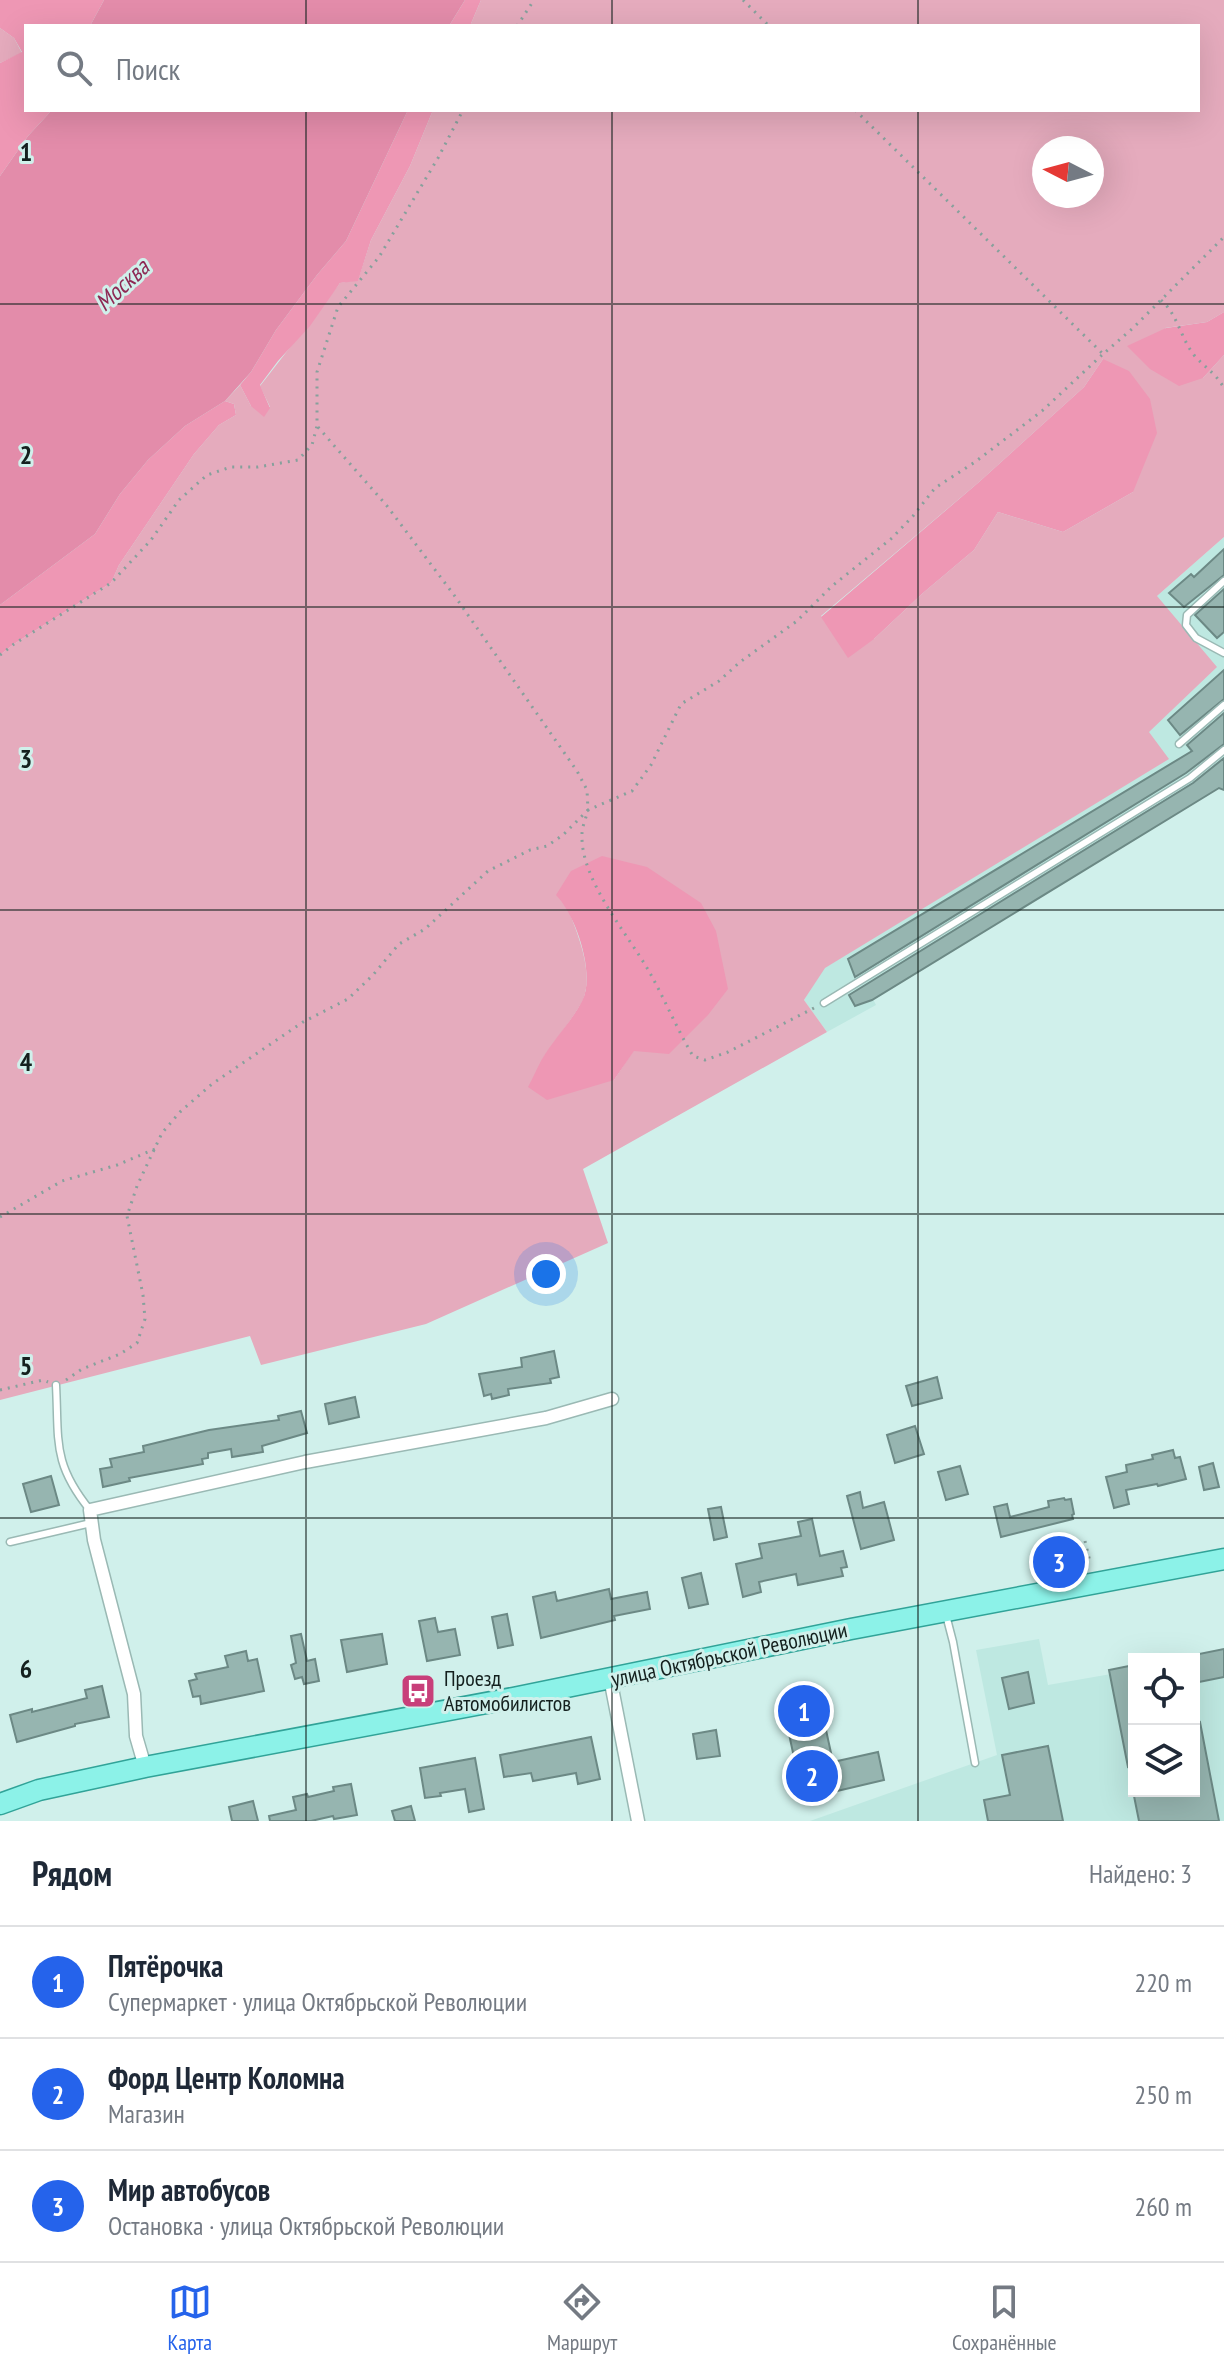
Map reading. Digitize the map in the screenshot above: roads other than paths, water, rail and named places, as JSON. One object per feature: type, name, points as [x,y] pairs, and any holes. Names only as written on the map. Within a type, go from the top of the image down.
[{"type":"main road","name":"улица Октябрьской Революции","points":[[0,1804],[39,1790],[145,1767],[1224,1559]]},
{"type":"street","points":[[145,1767],[136,1736],[134,1694],[90,1517],[305,1462],[546,1418],[612,1399]]},
{"type":"street","points":[[610,1678],[638,1821]]},
{"type":"lane","points":[[1224,581],[1187,615],[1186,625],[1196,638],[1221,651],[1224,644]]},
{"type":"lane","points":[[1179,744],[1224,705]]},
{"type":"lane","points":[[824,1003],[1190,778],[1224,750]]},
{"type":"lane","points":[[10,1542],[90,1517],[66,1477],[58,1446],[56,1385]]},
{"type":"lane","points":[[945,1612],[975,1763]]},
{"type":"water","points":[[104,0],[465,0],[450,24],[91,24]]},
{"type":"water","name":"Москва","points":[[50,112],[407,112],[346,241],[276,330],[251,372],[225,401],[185,426],[148,460],[120,494],[95,534],[0,605],[0,176],[28,136]]},
{"type":"place","name":"Мир автобусов","points":[[1059,1562]]},
{"type":"place","name":"Проезд Автомобилистов","points":[[418,1691]]},
{"type":"place","name":"Пятёрочка","points":[[804,1711]]},
{"type":"place","name":"Форд Центр Коломна","points":[[812,1776]]}]
